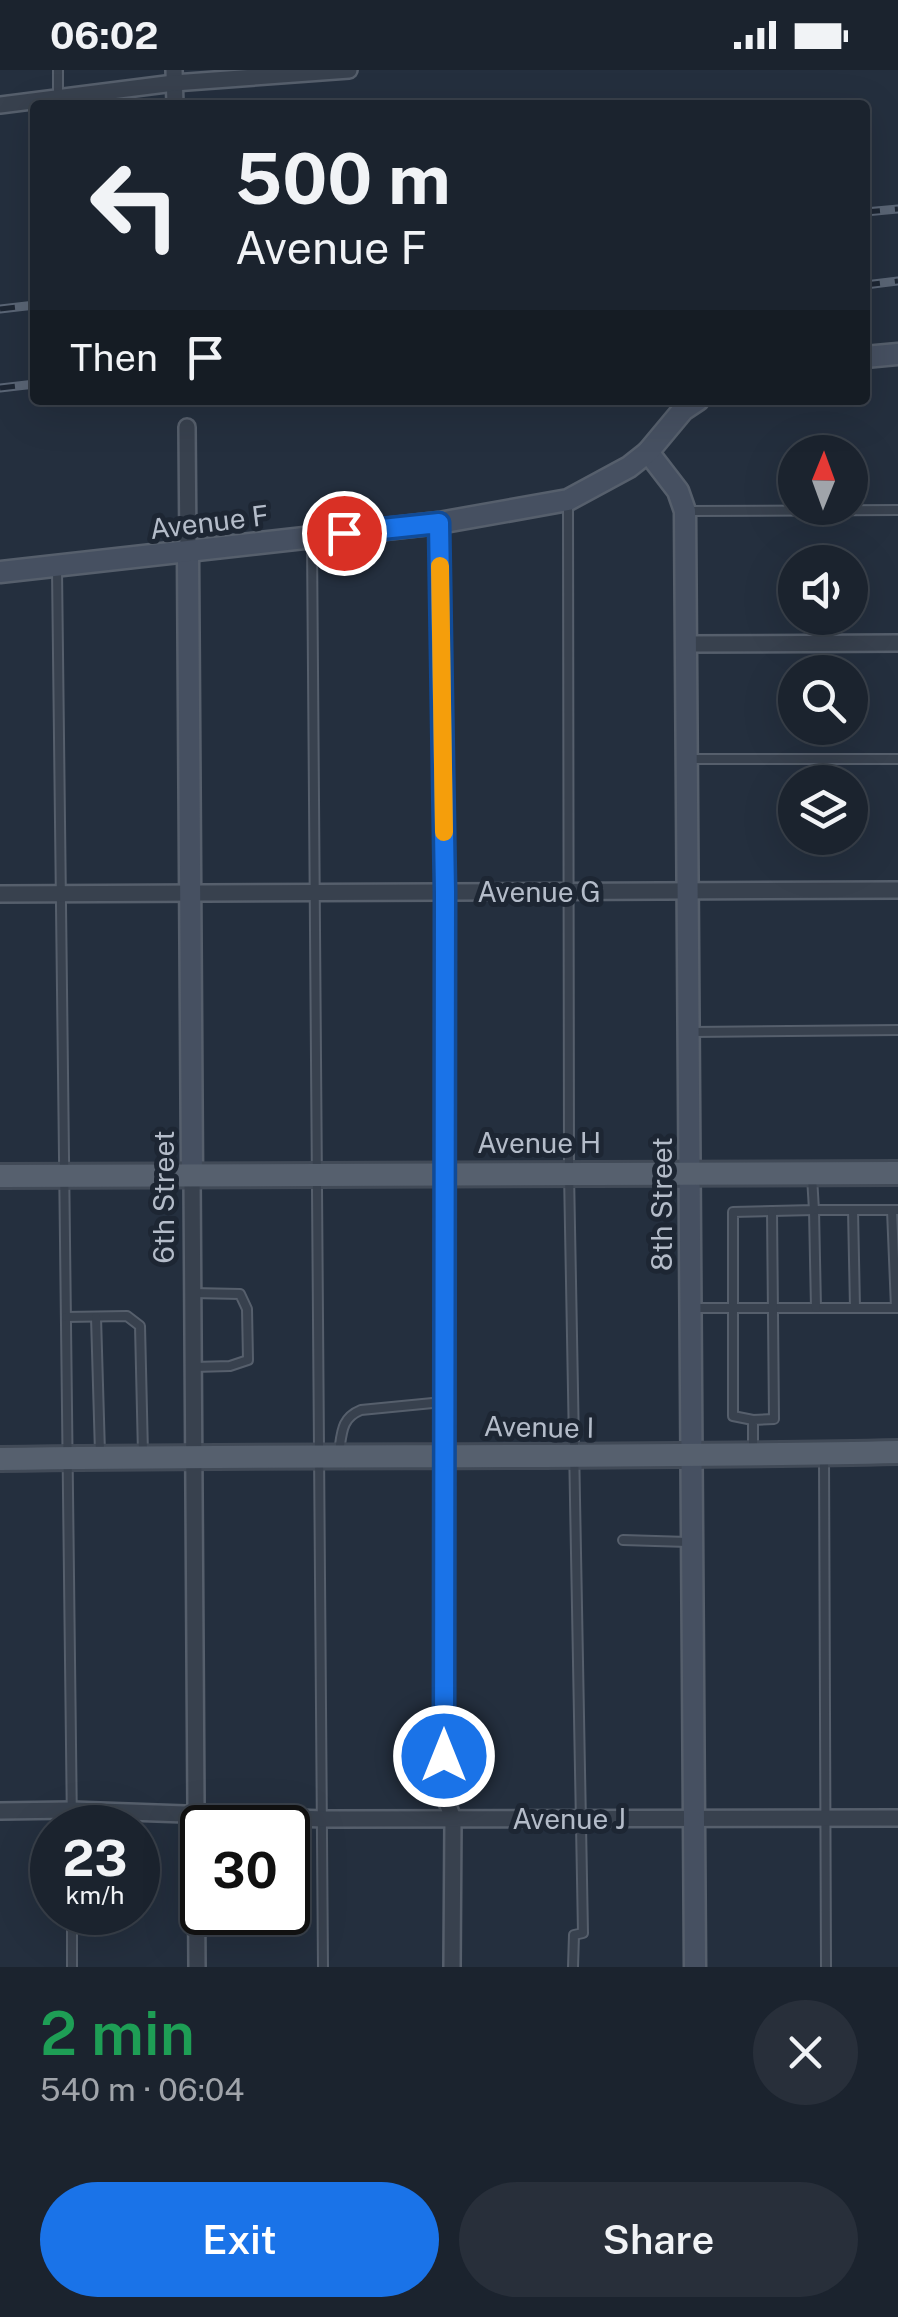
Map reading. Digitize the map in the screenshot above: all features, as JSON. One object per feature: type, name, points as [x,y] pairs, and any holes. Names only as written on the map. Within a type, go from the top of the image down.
[{"type":"main road","name":"Avenue H","points":[[0,1176],[898,1173]]},
{"type":"main road","name":"Avenue I","points":[[0,1459],[444,1455],[572,1458],[898,1452]]},
{"type":"street","points":[[48,100],[174,77],[348,70]]},
{"type":"street","points":[[0,105],[30,102]]},
{"type":"street","points":[[870,357],[898,354]]},
{"type":"street","name":"Avenue F","points":[[0,572],[439,523],[568,500],[629,467],[690,405]]},
{"type":"street","name":"6th Street","points":[[187,427],[196,1805]]},
{"type":"street","name":"8th Street","points":[[648,452],[678,491],[684,511],[695,1967]]},
{"type":"street","points":[[439,523],[445,892],[444,1794],[454,1819],[452,1967]]},
{"type":"street","points":[[686,644],[898,643]]},
{"type":"street","name":"Avenue G","points":[[0,894],[898,890]]},
{"type":"street","name":"Avenue J","points":[[0,1811],[30,1811]]},
{"type":"street","name":"Avenue J","points":[[310,1818],[898,1818]]},
{"type":"street","name":"6th Street","points":[[197,1935],[197,1967]]},
{"type":"lane","points":[[58,70],[58,99]]},
{"type":"lane","points":[[568,500],[569,1173],[583,1933],[574,1935],[574,1967]]},
{"type":"lane","points":[[684,511],[898,510]]},
{"type":"lane","points":[[312,537],[318,1173],[329,1457],[323,1967]]},
{"type":"lane","points":[[57,566],[72,1805]]},
{"type":"lane","points":[[686,759],[898,759]]},
{"type":"lane","points":[[688,1032],[898,1030]]},
{"type":"lane","points":[[812,1173],[816,1308]]},
{"type":"lane","points":[[690,1308],[734,1308],[774,1308],[897,1308],[895,1210],[814,1210],[772,1211],[734,1212],[734,1308],[733,1416],[774,1419],[774,1308],[772,1211]]},
{"type":"lane","points":[[852,1210],[855,1308]]},
{"type":"lane","points":[[193,1293],[240,1294],[247,1310],[248,1360],[230,1366],[193,1367]]},
{"type":"lane","points":[[66,1317],[127,1316],[140,1326],[143,1458]]},
{"type":"lane","points":[[96,1317],[100,1458]]},
{"type":"lane","points":[[329,1457],[351,1414],[444,1402]]},
{"type":"lane","points":[[753,1420],[753,1455]]},
{"type":"lane","points":[[824,1453],[826,1967]]},
{"type":"lane","points":[[623,1540],[692,1542]]},
{"type":"lane","points":[[72,1935],[72,1967]]},
{"type":"railway","points":[[870,212],[898,209]]},
{"type":"railway","points":[[870,284],[898,281]]},
{"type":"railway","points":[[0,309],[30,306]]},
{"type":"railway","points":[[0,388],[30,385]]},
{"type":"slow traffic","points":[[440,566],[444,832]]},
{"type":"route","points":[[344,533],[439,523],[445,892],[444,1756]]}]
